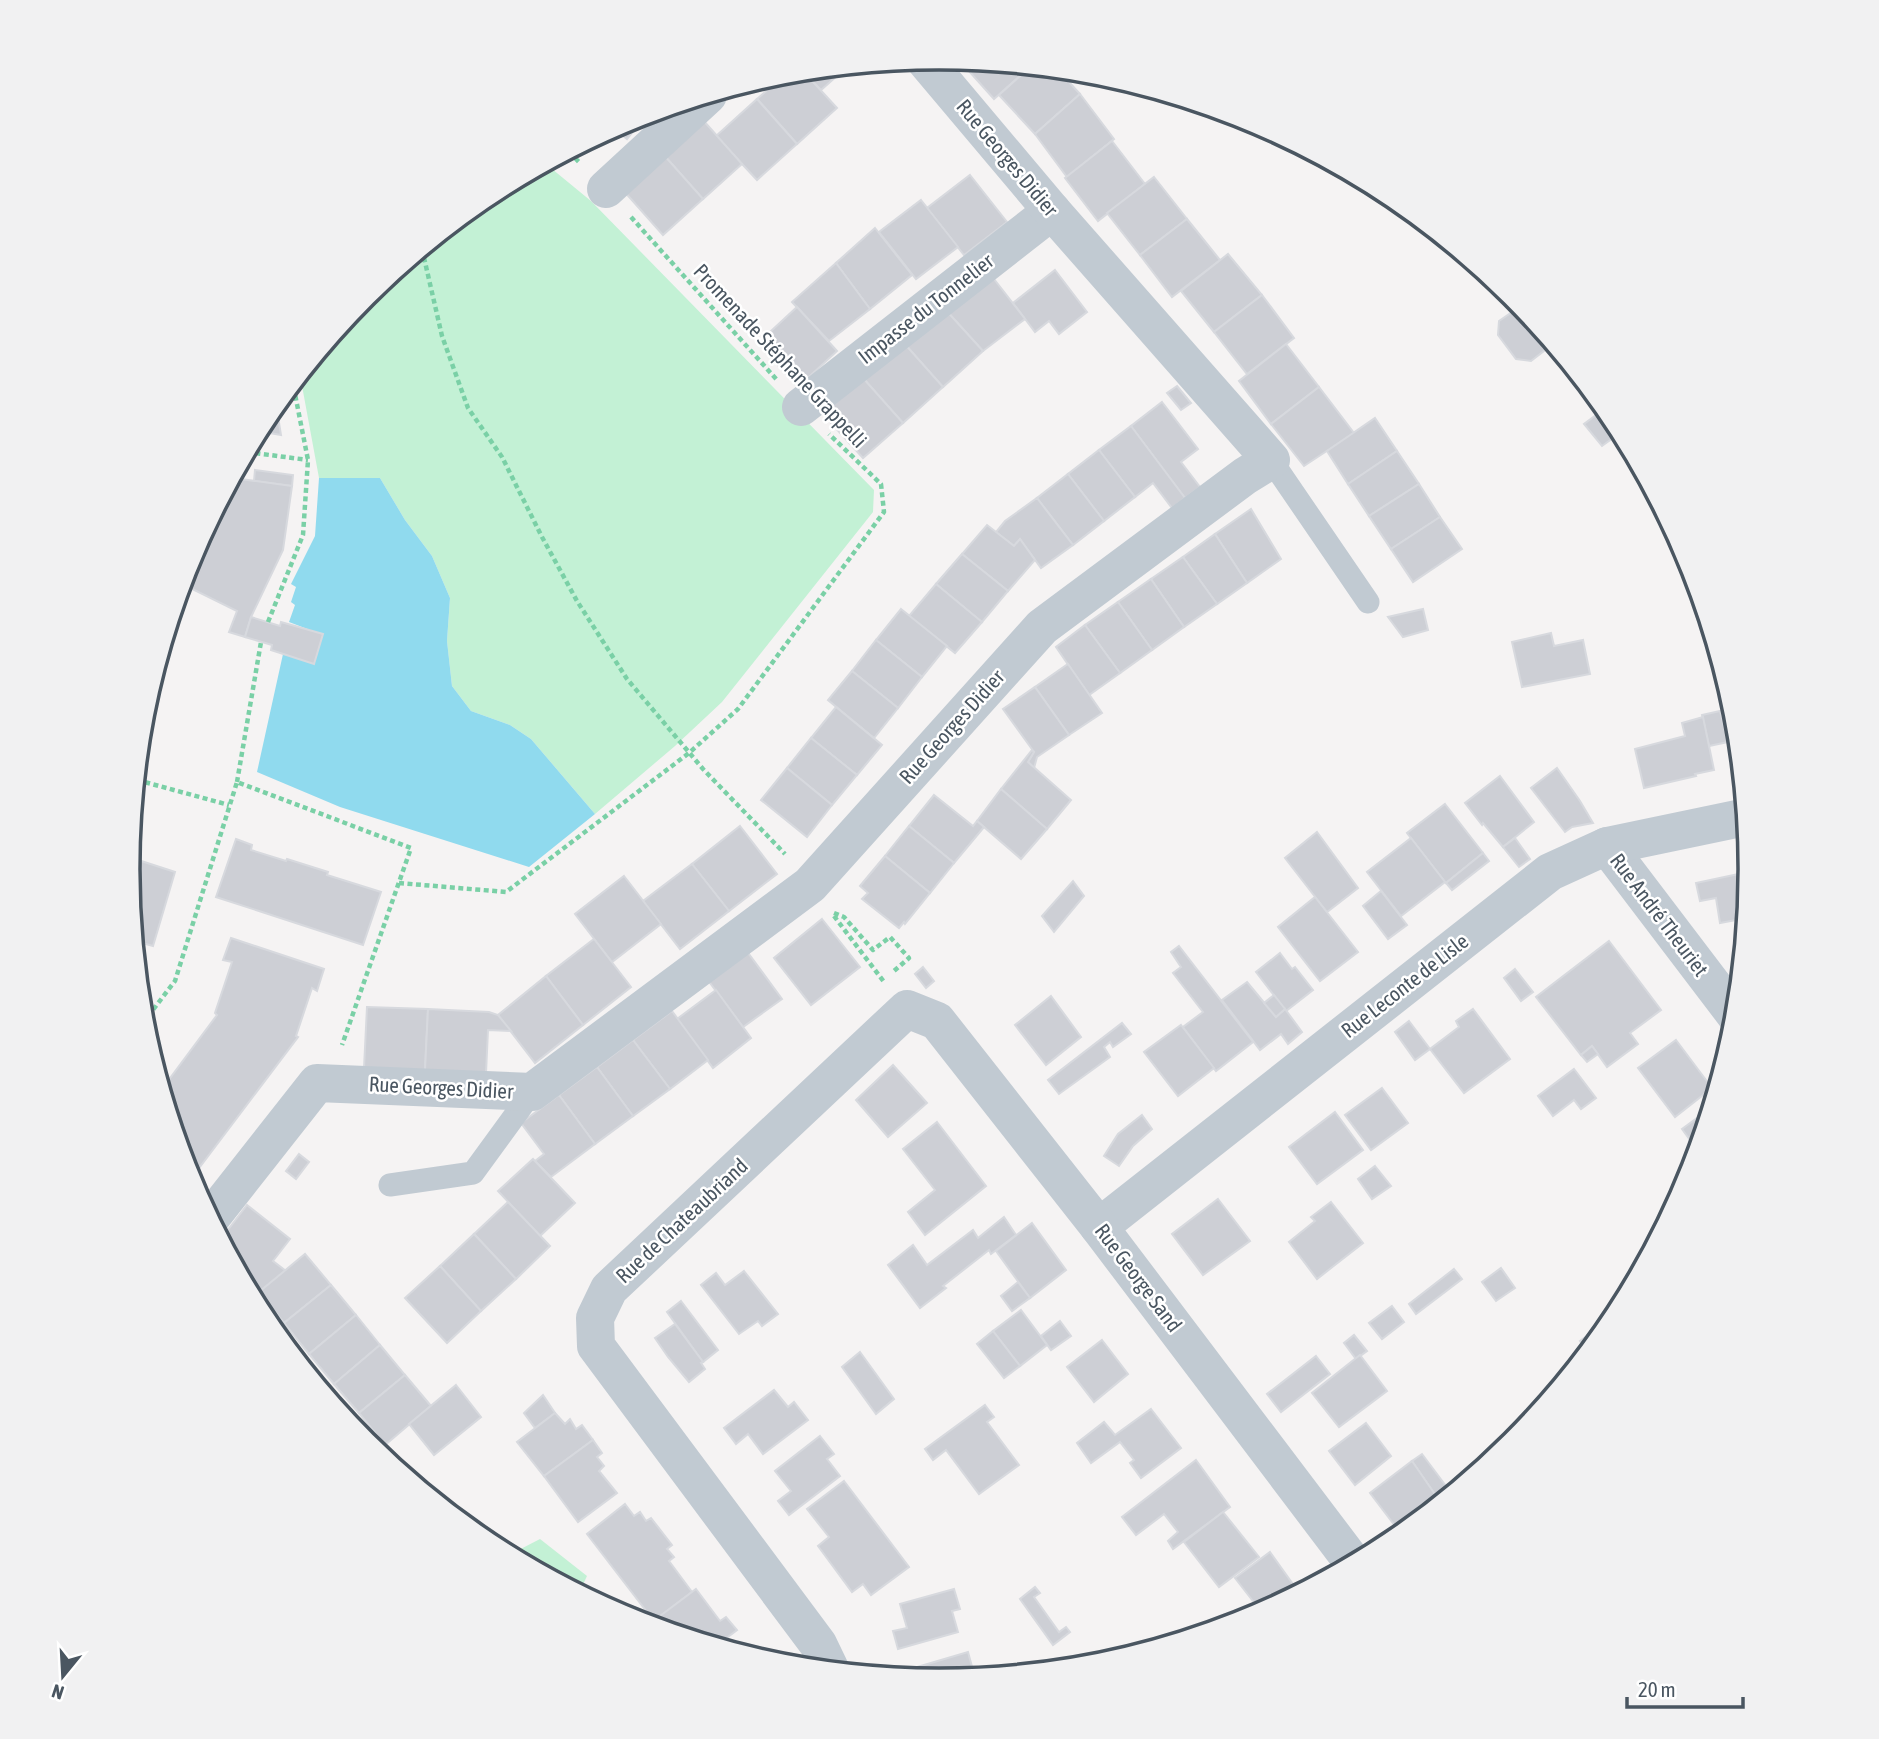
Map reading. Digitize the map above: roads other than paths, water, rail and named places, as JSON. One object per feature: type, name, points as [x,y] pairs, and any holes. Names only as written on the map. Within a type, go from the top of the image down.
[{"type":"street","name":"Rue Georges Didier","points":[[217,1211],[317,1083],[532,1092],[810,886],[1042,627],[1245,476],[1271,460],[1052,211],[933,70]]},
{"type":"street","points":[[606,189],[693,109]]},
{"type":"street","name":"Impasse du Tonnelier","points":[[801,407],[1052,211]]},
{"type":"street","name":"Rue Leconte de Lisle","points":[[1100,1227],[1550,872],[1607,846],[1737,819]]},
{"type":"street","name":"Rue André Theuriet","points":[[1607,846],[1727,1004]]},
{"type":"street","name":"Rue George Sand","points":[[895,995],[937,1021],[1100,1227],[1348,1556]]},
{"type":"street","name":"Rue de Chateaubriand","points":[[826,1661],[818,1644],[596,1346],[595,1318],[609,1289],[895,995]]},
{"type":"lane","points":[[1271,460],[1368,602]]},
{"type":"lane","points":[[390,1185],[473,1173],[532,1092]]},
{"type":"water","points":[[319,478],[380,478],[405,520],[432,556],[450,598],[447,641],[452,686],[471,711],[510,725],[531,739],[595,814],[529,867],[340,807],[257,772],[283,654],[314,664],[323,635],[289,622],[295,605],[291,602],[296,587],[291,584],[315,536]]}]
